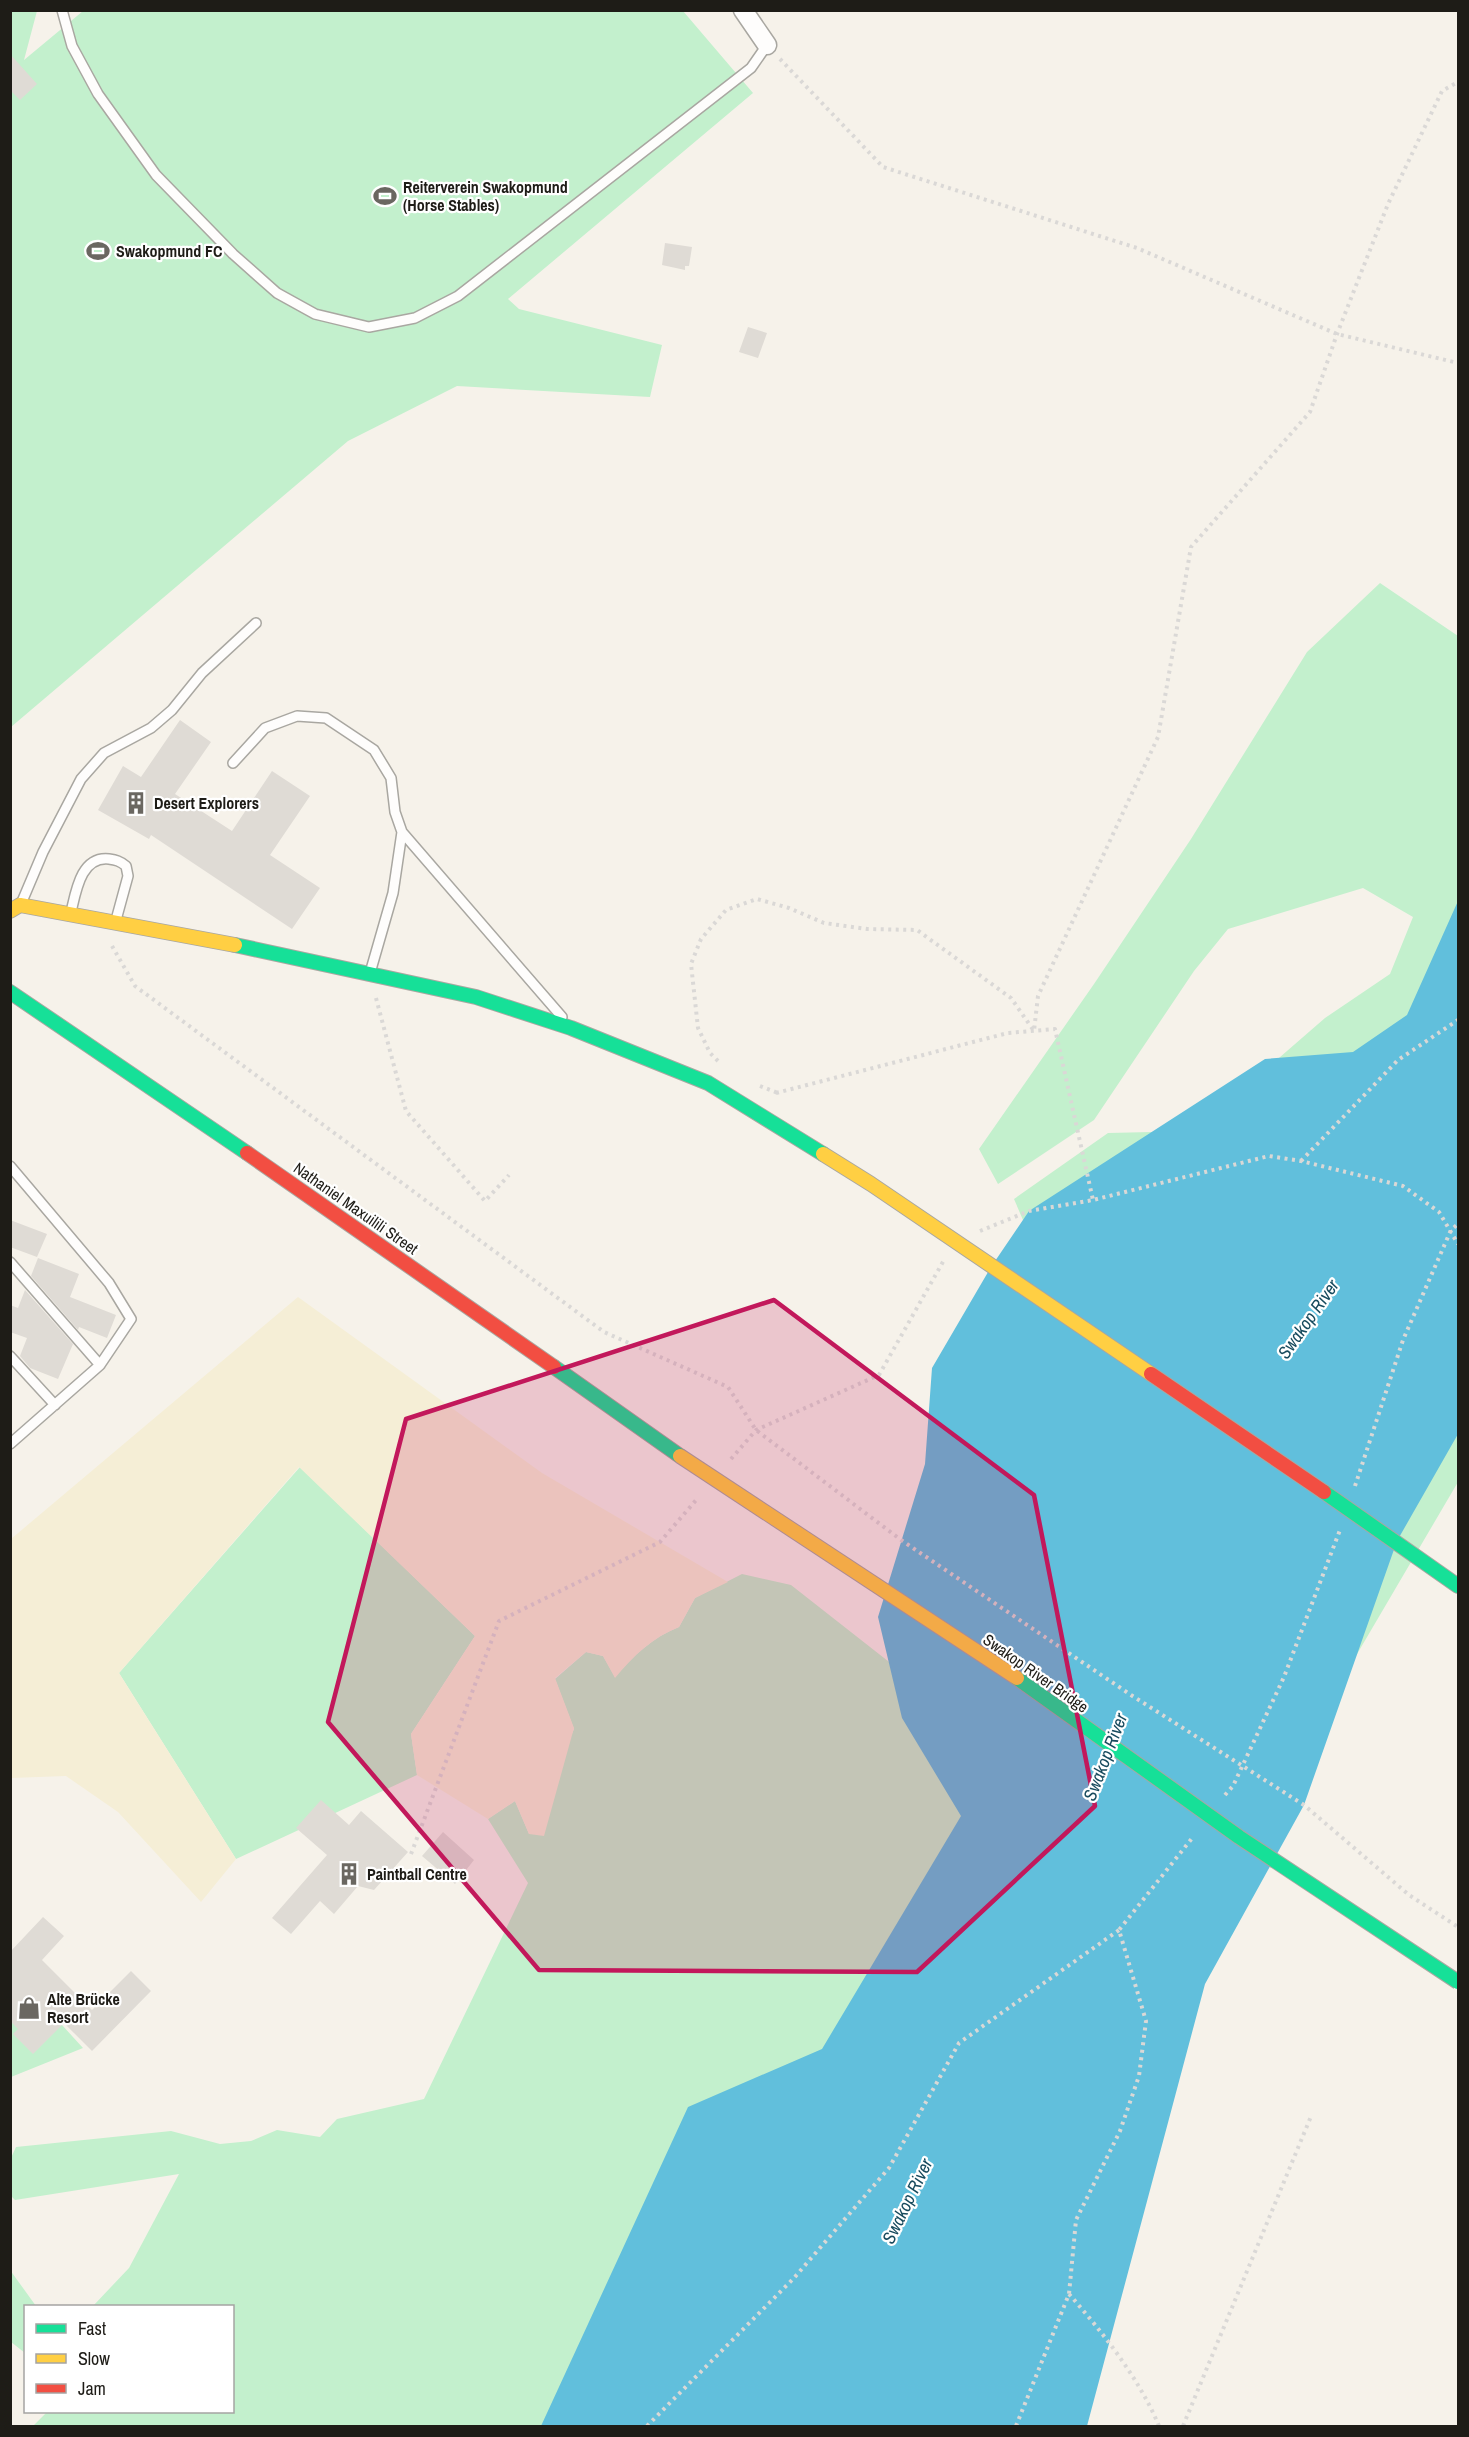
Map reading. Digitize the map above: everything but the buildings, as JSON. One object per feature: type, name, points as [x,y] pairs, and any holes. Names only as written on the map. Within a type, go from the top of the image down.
[{"type":"main road","points":[[15,908],[70,914],[224,943],[476,997],[571,1028],[708,1083],[870,1184],[955,1241],[1348,1508],[1458,1586]]},
{"type":"main road","name":"Nathaniel Maxuilili Street","points":[[10,992],[321,1203],[680,1456]]},
{"type":"main road","name":"Swakop River Bridge","points":[[680,1456],[1002,1668],[1239,1837],[1458,1983]]},
{"type":"street","points":[[743,10],[767,45]]},
{"type":"lane","points":[[62,10],[72,46],[98,94],[156,175],[202,223],[277,293],[315,314],[369,327],[415,318],[458,296],[751,68],[767,45]]},
{"type":"lane","points":[[15,908],[81,778],[104,753],[151,728],[165,716],[202,673],[256,623]]},
{"type":"lane","points":[[233,763],[265,728],[297,716],[326,718],[374,750],[391,778],[395,812],[402,832],[571,1028]]},
{"type":"lane","points":[[369,974],[393,893],[402,832]]},
{"type":"lane","points":[[70,914],[79,882],[90,864],[101,858],[120,860],[126,866],[128,876],[115,923]]},
{"type":"lane","points":[[10,1166],[109,1283],[131,1319],[100,1365],[10,1444]]},
{"type":"lane","points":[[10,1262],[100,1365]]},
{"type":"lane","points":[[10,1356],[55,1405]]},
{"type":"path","points":[[767,45],[883,167],[1137,248],[1337,334],[1458,363]]},
{"type":"path","points":[[1034,1031],[1038,996],[1158,736],[1191,548],[1310,412],[1337,334],[1388,204],[1442,91],[1458,82]]},
{"type":"path","points":[[725,1068],[710,1053],[699,1028],[691,964],[701,939],[726,910],[757,899],[789,908],[824,923],[867,929],[917,930],[1011,998],[1034,1031]]},
{"type":"path","points":[[96,919],[135,986],[604,1332],[728,1387],[756,1430],[902,1540],[1131,1695],[1304,1805],[1409,1895],[1458,1927]]},
{"type":"path","points":[[369,974],[406,1111],[485,1201],[509,1175]]},
{"type":"path","points":[[1300,1161],[1398,1060],[1458,1020]]},
{"type":"path","points":[[740,1103],[1008,1034],[1055,1029],[1093,1200]]},
{"type":"path","points":[[751,1082],[778,1093]]},
{"type":"path","points":[[726,1464],[756,1430],[879,1375],[955,1241],[1029,1211],[1093,1200],[1269,1156],[1300,1161],[1403,1186],[1439,1212],[1458,1244]]},
{"type":"path","points":[[411,1854],[499,1621],[660,1542],[704,1490]]},
{"type":"path","points":[[647,2427],[794,2278],[889,2168],[959,2043],[1119,1930]]},
{"type":"path","points":[[1183,2427],[1312,2114]]},
{"type":"path","points":[[1069,2294],[1096,2325],[1132,2377],[1159,2427]]},
{"type":"highlighted area","points":[[774,1300],[1034,1495],[1095,1806],[917,1972],[539,1970],[328,1722],[406,1419]]},
{"type":"green space","name":"Reiterverein Swakopmund (Horse Stables)","points":[[11,11],[37,11],[24,60],[83,11],[683,11],[753,93],[508,299],[519,309],[662,345],[650,397],[457,386],[348,441],[11,727]]},
{"type":"green space","points":[[1380,583],[1458,636],[1458,1482],[1316,1724],[1186,1959],[1066,2426],[33,2426],[46,2413],[234,2413],[234,2305],[94,2305],[129,2268],[179,2174],[15,2200],[11,2196],[10,2160],[16,2147],[171,2131],[220,2144],[251,2141],[277,2130],[320,2137],[337,2119],[424,2099],[528,1883],[488,1819],[515,1801],[529,1834],[574,1729],[555,1679],[586,1652],[603,1656],[615,1677],[644,1648],[679,1627],[695,1598],[742,1574],[791,1585],[986,1738],[1038,1255],[1014,1199],[1108,1133],[1195,1131],[1325,1018],[1390,974],[1413,917],[1363,888],[1228,929],[1194,971],[1094,1120],[998,1184],[979,1149],[1191,839],[1307,652]]},
{"type":"green space","points":[[300,1467],[475,1636],[411,1734],[417,1775],[236,1859],[119,1673]]},
{"type":"green space","name":"Alte Brücke Resort","points":[[10,1968],[83,2048],[11,2077],[10,2077]]},
{"type":"green space","points":[[10,2270],[35,2305],[24,2305],[24,2352],[11,2342]]},
{"type":"sand","points":[[298,1297],[542,1473],[728,1582],[695,1598],[679,1627],[644,1648],[615,1678],[603,1656],[586,1652],[555,1678],[574,1728],[544,1836],[529,1834],[515,1801],[488,1819],[417,1775],[411,1734],[475,1636],[299,1467],[119,1673],[236,1859],[201,1902],[118,1812],[66,1776],[11,1778],[11,1539]]},
{"type":"water","name":"Swakop River","points":[[1458,901],[1458,1434],[1397,1541],[1304,1805],[1205,1984],[1087,2426],[541,2426],[688,2107],[822,2049],[961,1816],[902,1718],[878,1617],[925,1464],[932,1368],[991,1267],[1029,1211],[1265,1059],[1353,1052],[1407,1015]]},
{"type":"traffic: fast","points":[[235,945],[476,997],[571,1028],[708,1083],[823,1154]]},
{"type":"traffic: fast","points":[[10,992],[247,1153]]},
{"type":"traffic: fast","points":[[554,1367],[680,1456]]},
{"type":"traffic: fast","points":[[1324,1492],[1458,1586]]},
{"type":"traffic: fast","points":[[1017,1678],[1239,1837],[1458,1982]]},
{"type":"traffic: slow","points":[[10,911],[20,905],[235,945]]},
{"type":"traffic: slow","points":[[823,1154],[871,1184],[1151,1374]]},
{"type":"traffic: slow","points":[[680,1456],[1017,1678]]},
{"type":"traffic: jam","points":[[247,1153],[554,1367]]},
{"type":"traffic: jam","points":[[1151,1374],[1324,1492]]},
{"type":"place","name":"Reiterverein Swakopmund (Horse Stables)","points":[[385,196]]},
{"type":"place","name":"Swakopmund FC","points":[[98,251]]},
{"type":"place","name":"Desert Explorers","points":[[136,803]]},
{"type":"place","name":"Paintball Centre","points":[[349,1874]]},
{"type":"place","name":"Alte Brücke Resort","points":[[29,2008]]}]
